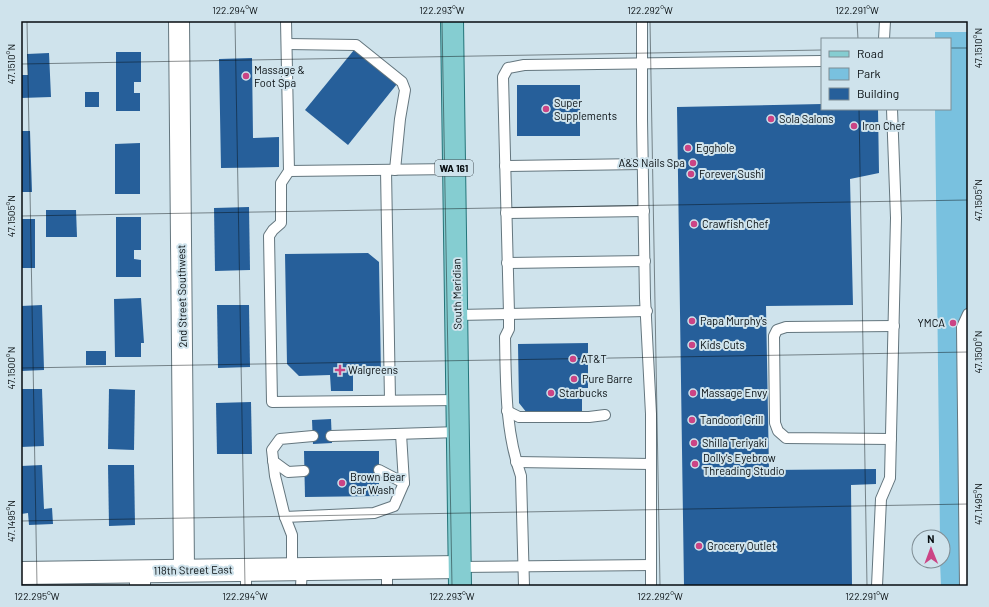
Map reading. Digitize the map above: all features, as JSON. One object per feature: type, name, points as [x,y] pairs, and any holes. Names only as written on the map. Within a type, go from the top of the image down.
[{"type":"main road","name":"South Meridian","points":[[452,21],[459,400],[460,577]]},
{"type":"street","name":"2nd Street Southwest","points":[[179,21],[184,570]]},
{"type":"street","name":"118th Street East","points":[[21,572],[140,578],[184,570],[246,578],[298,574],[387,577],[460,577]]},
{"type":"lane","points":[[286,21],[289,171],[281,183],[281,223],[272,230],[269,236],[272,402],[459,400]]},
{"type":"lane","points":[[642,21],[642,164],[651,414],[651,586]]},
{"type":"lane","points":[[884,38],[885,21]]},
{"type":"lane","points":[[287,44],[356,45],[402,82],[405,90],[391,170],[390,400]]},
{"type":"lane","points":[[524,586],[521,476],[516,462],[506,411],[505,338],[509,329],[509,313],[504,166],[503,77],[508,68],[524,66],[641,63],[821,60]]},
{"type":"lane","points":[[877,586],[881,500],[890,478],[896,218],[892,110]]},
{"type":"lane","points":[[504,166],[642,164]]},
{"type":"lane","points":[[289,171],[454,169]]},
{"type":"lane","points":[[506,213],[644,211]]},
{"type":"lane","points":[[507,263],[645,260]]},
{"type":"lane","points":[[457,315],[647,311]]},
{"type":"lane","points":[[965,586],[962,327],[968,314]]},
{"type":"lane","points":[[891,439],[786,438],[778,431],[775,423],[774,336],[777,330],[786,327],[894,326]]},
{"type":"lane","points":[[506,411],[519,417],[589,417],[605,415]]},
{"type":"lane","points":[[331,436],[459,432]]},
{"type":"lane","points":[[285,517],[374,513],[394,506],[404,484],[401,434]]},
{"type":"lane","points":[[298,574],[292,535],[285,517],[272,450],[280,439],[313,436]]},
{"type":"lane","points":[[273,461],[288,472],[304,471]]},
{"type":"lane","points":[[516,462],[651,464]]},
{"type":"lane","points":[[379,470],[404,484]]},
{"type":"lane","points":[[460,577],[523,567],[651,565]]},
{"type":"green space","name":"YMCA","points":[[935,32],[968,32],[968,586],[941,586],[940,569],[951,569],[951,529],[940,529],[935,110],[951,110],[951,38],[935,38]]},
{"type":"building","points":[[354,50],[397,84],[348,145],[305,110]]},
{"type":"building","points":[[116,52],[141,52],[141,82],[134,82],[134,93],[140,93],[140,111],[116,111]]},
{"type":"building","points":[[49,53],[51,97],[21,98],[21,75],[28,75],[27,54]]},
{"type":"building","points":[[252,58],[253,138],[279,137],[279,167],[221,168],[219,59]]},
{"type":"building","points":[[517,85],[580,85],[580,136],[517,136]]},
{"type":"building","points":[[85,92],[99,92],[99,107],[85,107]]},
{"type":"building","points":[[821,104],[821,110],[878,110],[879,173],[850,179],[853,305],[766,306],[769,470],[876,469],[876,484],[851,485],[852,586],[684,586],[677,107]]},
{"type":"building","points":[[21,131],[30,131],[32,192],[21,192]]},
{"type":"building","points":[[140,143],[140,194],[115,194],[115,144]]},
{"type":"building","points":[[249,207],[250,270],[215,271],[214,208]]},
{"type":"building","points":[[46,210],[76,210],[77,237],[46,237]]},
{"type":"building","points":[[116,217],[141,217],[141,250],[134,250],[134,259],[141,260],[141,277],[116,277]]},
{"type":"building","points":[[21,219],[35,219],[35,268],[21,268]]},
{"type":"building","name":"Walgreens","points":[[368,253],[379,262],[381,374],[353,375],[353,391],[331,391],[330,375],[299,376],[287,364],[285,254]]},
{"type":"building","points":[[141,298],[144,343],[141,343],[141,357],[115,357],[114,299]]},
{"type":"building","points":[[42,305],[44,370],[21,371],[21,306]]},
{"type":"building","points":[[217,305],[249,305],[250,367],[218,368]]},
{"type":"building","points":[[588,343],[588,388],[582,388],[582,412],[527,413],[519,403],[518,344]]},
{"type":"building","points":[[86,351],[106,351],[106,365],[86,365]]},
{"type":"building","points":[[21,389],[42,389],[44,446],[21,447]]},
{"type":"building","points":[[109,389],[135,390],[134,450],[108,449]]},
{"type":"building","points":[[251,402],[252,454],[217,454],[216,403]]},
{"type":"building","points":[[331,419],[332,443],[313,444],[312,420]]},
{"type":"building","name":"Brown Bear Car Wash","points":[[304,451],[379,451],[379,496],[305,497]]},
{"type":"building","points":[[42,465],[44,509],[52,508],[53,524],[29,525],[28,513],[21,514],[21,466]]},
{"type":"building","points":[[108,465],[134,465],[135,525],[109,526]]},
{"type":"place","name":"Massage & Foot Spa","points":[[246,76]]},
{"type":"place","name":"Super Supplements","points":[[546,109]]},
{"type":"place","name":"Sola Salons","points":[[771,119]]},
{"type":"place","name":"Iron Chef","points":[[854,126]]},
{"type":"place","name":"Egghole","points":[[688,148]]},
{"type":"place","name":"A&S Nails Spa","points":[[693,163]]},
{"type":"place","name":"Forever Sushi","points":[[691,174]]},
{"type":"place","name":"Crawfish Chef","points":[[694,224]]},
{"type":"place","name":"Papa Murphy's","points":[[692,321]]},
{"type":"place","name":"YMCA","points":[[953,323]]},
{"type":"place","name":"Kids Cuts","points":[[692,345]]},
{"type":"place","name":"AT&T","points":[[573,359]]},
{"type":"place","name":"Walgreens","points":[[340,370]]},
{"type":"place","name":"Pure Barre","points":[[574,379]]},
{"type":"place","name":"Starbucks","points":[[551,393]]},
{"type":"place","name":"Massage Envy","points":[[693,393]]},
{"type":"place","name":"Tandoori Grill","points":[[692,420]]},
{"type":"place","name":"Shilla Teriyaki","points":[[694,443]]},
{"type":"place","name":"Dolly's Eyebrow Threading Studio","points":[[695,464]]},
{"type":"place","name":"Brown Bear Car Wash","points":[[342,483]]},
{"type":"place","name":"Grocery Outlet","points":[[699,546]]}]
